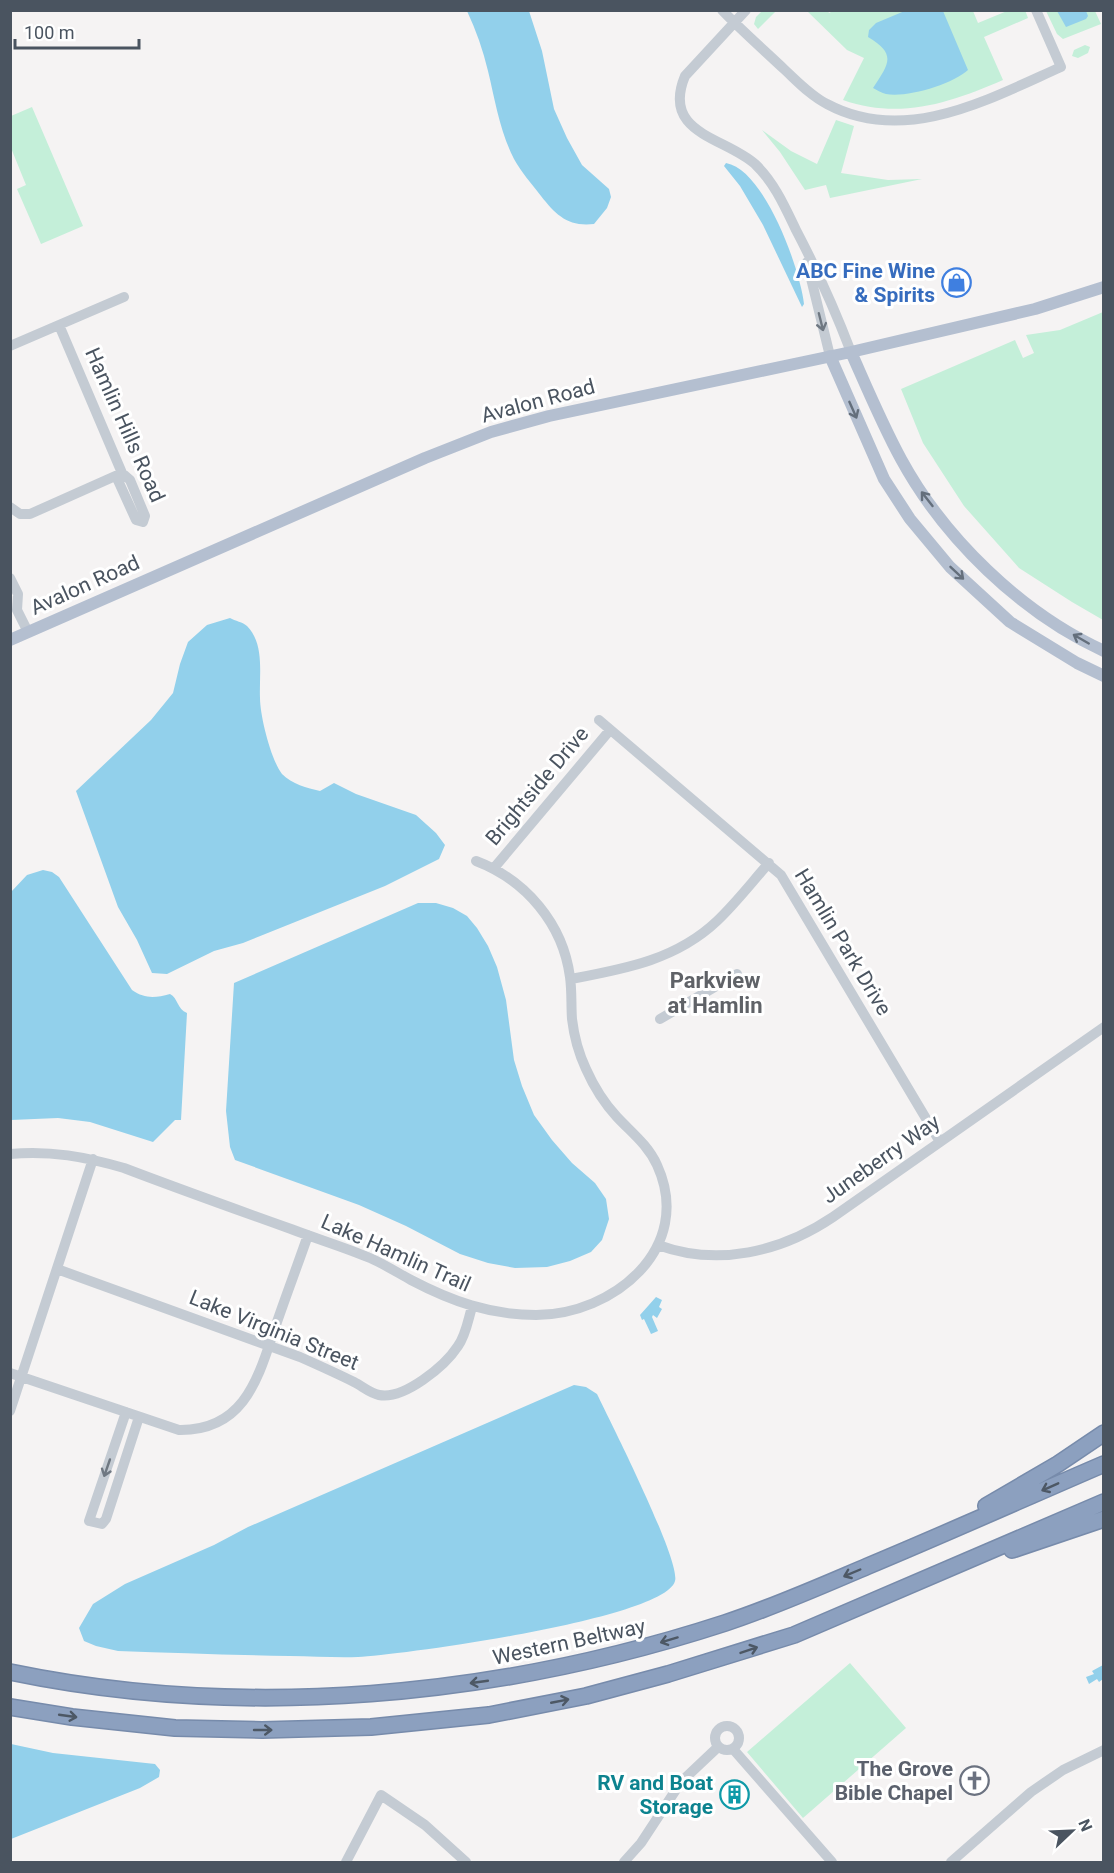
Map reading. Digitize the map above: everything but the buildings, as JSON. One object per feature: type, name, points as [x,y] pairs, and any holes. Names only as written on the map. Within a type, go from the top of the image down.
[{"type":"highway","points":[[888,1558],[984,1507],[1058,1464],[1104,1433]]},
{"type":"highway","name":"Western Beltway","points":[[10,1672],[124,1690],[224,1696],[381,1694],[484,1682],[582,1663],[672,1639],[767,1608],[1104,1464]]},
{"type":"highway","points":[[10,1707],[72,1717],[175,1728],[262,1730],[371,1727],[489,1715],[586,1696],[735,1655],[794,1635],[1104,1502]]},
{"type":"highway","points":[[943,1572],[1046,1540],[1104,1519]]},
{"type":"main road","name":"Avalon Road","points":[[10,640],[425,458],[492,432],[597,404],[850,352],[1035,309],[1104,287]]},
{"type":"main road","points":[[850,352],[902,460],[921,492],[962,544],[1008,590],[1059,626],[1104,651]]},
{"type":"main road","points":[[830,356],[884,479],[910,519],[950,567],[1010,622],[1077,663],[1104,675]]},
{"type":"street","points":[[722,10],[808,91],[826,104],[871,120],[893,122],[914,120],[958,110],[990,99],[1061,67],[1036,10]]},
{"type":"street","points":[[746,10],[685,76],[680,97],[684,116],[695,129],[741,154],[768,179],[818,272],[850,352]]},
{"type":"street","points":[[794,225],[813,284],[830,356]]},
{"type":"street","points":[[10,346],[124,297]]},
{"type":"street","name":"Hamlin Hills Road","points":[[10,507],[17,513],[27,515],[119,474],[59,325]]},
{"type":"street","points":[[10,578],[18,594],[14,608],[28,632]]},
{"type":"street","name":"Hamlin Park Drive","points":[[599,720],[769,862],[786,882],[940,1142]]},
{"type":"street","name":"Brightside Drive","points":[[494,868],[610,729]]},
{"type":"street","name":"Lake Hamlin Trail","points":[[10,1154],[50,1152],[93,1159],[372,1258],[454,1301],[472,1307],[537,1315],[576,1310],[625,1287],[643,1269],[658,1245],[666,1207],[660,1172],[645,1146],[601,1096],[585,1068],[573,1027],[571,979],[564,949],[548,918],[522,887],[494,868],[476,861]]},
{"type":"street","points":[[571,979],[642,965],[686,945],[718,921],[769,862]]},
{"type":"street","points":[[660,1018],[737,974]]},
{"type":"street","name":"Juneberry Way","points":[[658,1245],[691,1255],[718,1256],[748,1253],[783,1243],[824,1223],[1104,1027]]},
{"type":"street","points":[[10,1411],[93,1159]]},
{"type":"street","points":[[10,1373],[179,1430],[192,1431],[216,1423],[231,1414],[249,1394],[256,1382],[308,1235]]},
{"type":"street","name":"Lake Virginia Street","points":[[57,1269],[269,1346],[335,1372],[375,1394],[389,1395],[407,1389],[427,1378],[445,1362],[458,1347],[464,1335],[472,1307]]},
{"type":"street","points":[[126,1412],[89,1521],[102,1524],[106,1519],[139,1417]]},
{"type":"street","points":[[727,1725],[735,1728],[739,1735],[738,1743],[733,1749],[725,1750],[718,1747],[714,1735],[719,1728],[727,1725]]},
{"type":"street","points":[[624,1863],[641,1843],[681,1782],[718,1747]]},
{"type":"street","points":[[733,1749],[832,1863]]},
{"type":"street","points":[[951,1863],[1031,1792],[1063,1770],[1104,1750]]},
{"type":"street","points":[[346,1863],[381,1795],[425,1825],[466,1863]]},
{"type":"green space","points":[[763,10],[776,11],[758,29],[754,24],[756,17]]},
{"type":"green space","points":[[835,10],[973,11],[978,23],[1007,11],[1025,10],[1028,18],[984,37],[1003,80],[944,102],[905,109],[885,109],[843,100],[864,58],[847,50],[807,11],[828,11],[829,13]]},
{"type":"green space","points":[[1046,11],[1095,11],[1101,24],[1063,39],[1057,34]]},
{"type":"green space","points":[[1085,45],[1090,47],[1088,53],[1078,58],[1072,56],[1074,50]]},
{"type":"green space","points":[[32,107],[83,226],[41,244],[17,189],[26,185],[11,148],[11,116]]},
{"type":"green space","points":[[836,120],[854,126],[841,173],[888,180],[922,179],[830,198],[826,185],[805,190],[780,152],[762,130],[791,151],[817,164]]},
{"type":"green space","points":[[1103,312],[1103,620],[1019,568],[964,506],[923,443],[901,389],[1015,340],[1023,358],[1034,353],[1026,335],[1060,330]]},
{"type":"green space","points":[[850,1663],[906,1728],[803,1818],[747,1752]]},
{"type":"water","points":[[907,10],[943,11],[968,70],[952,80],[929,89],[906,94],[886,94],[873,88],[886,66],[887,54],[868,37],[869,30],[876,23]]},
{"type":"water","points":[[467,11],[529,11],[542,51],[554,109],[567,138],[582,165],[609,189],[611,197],[607,208],[594,224],[577,224],[563,218],[552,209],[517,164],[505,138],[484,55]]},
{"type":"water","points":[[1057,11],[1086,11],[1088,16],[1066,27]]},
{"type":"water","points":[[726,163],[740,170],[754,183],[767,201],[796,268],[804,304],[802,307],[763,225],[740,186],[724,166]]},
{"type":"water","points":[[230,618],[247,626],[253,633],[259,651],[262,716],[270,749],[282,774],[295,783],[320,791],[334,783],[356,794],[416,815],[436,833],[445,845],[439,859],[385,886],[243,943],[214,951],[167,974],[152,973],[118,907],[76,791],[151,720],[173,693],[188,642],[207,625]]},
{"type":"water","points":[[43,870],[59,877],[132,990],[150,997],[170,994],[181,1009],[187,1013],[181,1120],[175,1120],[153,1142],[90,1122],[58,1118],[11,1120],[11,892],[27,875]]},
{"type":"water","points":[[418,903],[436,903],[453,908],[467,916],[488,946],[497,967],[506,1000],[514,1060],[534,1115],[552,1140],[572,1163],[595,1183],[606,1199],[609,1219],[602,1240],[591,1252],[547,1267],[515,1268],[488,1263],[460,1254],[359,1205],[235,1160],[230,1147],[226,1111],[234,983]]},
{"type":"water","points":[[656,1297],[662,1300],[659,1307],[662,1309],[657,1318],[653,1315],[652,1317],[658,1331],[651,1334],[640,1315]]},
{"type":"water","points":[[574,1385],[586,1387],[597,1394],[656,1520],[674,1568],[675,1581],[660,1595],[627,1609],[582,1621],[475,1642],[384,1655],[333,1657],[118,1651],[84,1641],[79,1628],[93,1604],[125,1584],[214,1545],[248,1527]]},
{"type":"water","points":[[1103,1665],[1103,1679],[1099,1682],[1097,1679],[1089,1684],[1086,1677],[1094,1674],[1092,1671]]},
{"type":"water","points":[[11,1744],[53,1753],[155,1764],[160,1770],[159,1777],[140,1788],[11,1839]]},
{"type":"place","name":"ABC Fine Wine & Spirits","points":[[956,283]]},
{"type":"place","name":"The Grove Bible Chapel","points":[[974,1781]]},
{"type":"place","name":"RV and Boat Storage","points":[[734,1795]]},
{"type":"district","name":"Parkview at Hamlin","points":[[715,992]]}]
